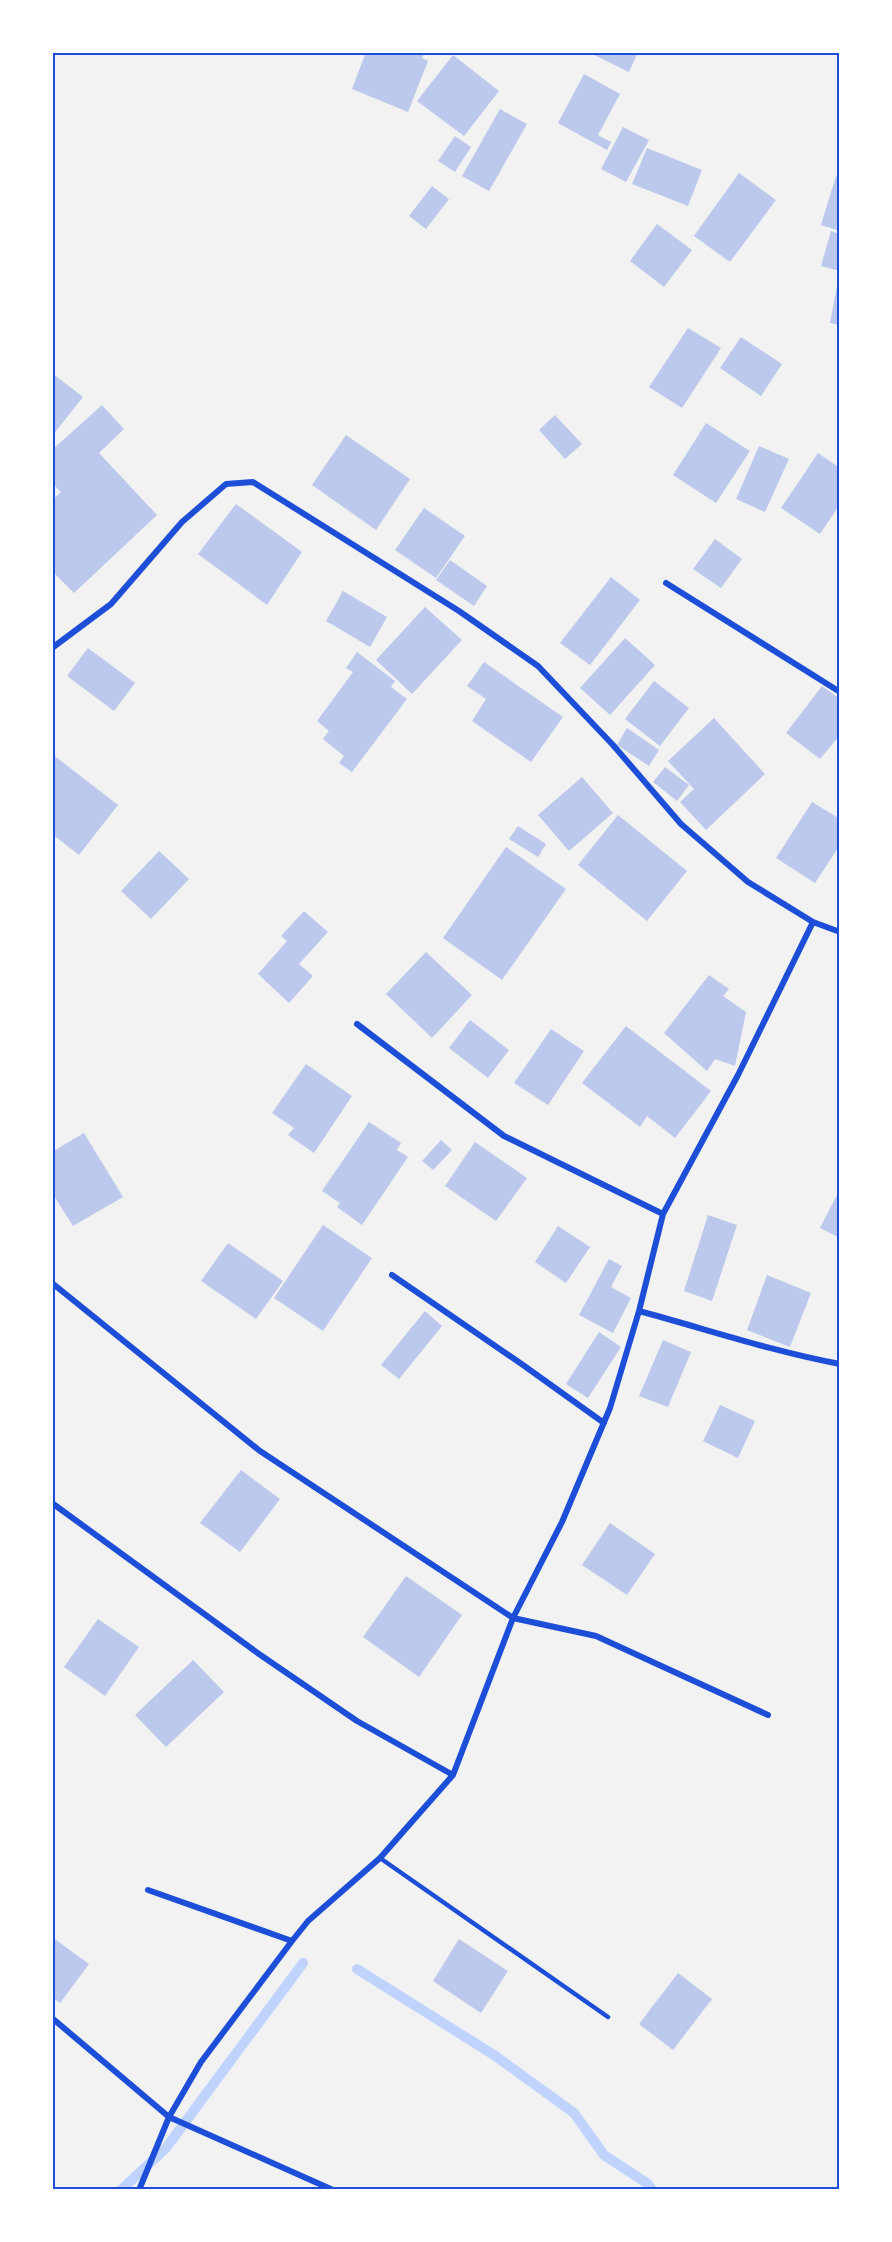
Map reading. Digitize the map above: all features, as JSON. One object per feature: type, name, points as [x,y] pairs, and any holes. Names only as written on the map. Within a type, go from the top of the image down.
[{"type":"street","points":[[52,648],[111,604],[182,522],[226,484],[254,482],[459,611],[538,666],[613,745],[681,824],[748,882],[813,922],[840,932]]},
{"type":"street","points":[[666,583],[840,692]]},
{"type":"street","points":[[139,2190],[169,2118],[201,2062],[292,1941],[308,1921],[380,1858],[453,1775],[513,1618],[562,1522],[604,1423],[639,1311],[663,1214],[738,1075],[813,922]]},
{"type":"street","points":[[357,1024],[504,1136],[663,1214]]},
{"type":"street","points":[[392,1275],[604,1423]]},
{"type":"street","points":[[52,1283],[260,1451],[513,1618],[596,1636],[768,1715]]},
{"type":"street","points":[[639,1311],[690,1324],[721,1335],[840,1364]]},
{"type":"street","points":[[52,1503],[260,1654],[357,1721],[453,1775]]},
{"type":"street","points":[[148,1890],[292,1941]]},
{"type":"street","points":[[52,2018],[169,2118],[333,2190]]},
{"type":"lane","points":[[380,1858],[608,2017]]},
{"type":"building","points":[[366,52],[425,52],[422,58],[428,61],[408,112],[352,89]]},
{"type":"building","points":[[588,52],[638,52],[629,72]]},
{"type":"building","points":[[453,55],[499,91],[464,136],[417,101]]},
{"type":"building","points":[[584,74],[620,94],[598,135],[611,142],[607,150],[558,123]]},
{"type":"building","points":[[500,109],[527,124],[489,191],[462,176]]},
{"type":"building","points":[[623,127],[649,140],[626,182],[601,169]]},
{"type":"building","points":[[455,136],[471,147],[455,172],[438,161]]},
{"type":"building","points":[[647,148],[702,170],[688,206],[632,184]]},
{"type":"building","points":[[739,173],[776,200],[730,262],[694,236]]},
{"type":"building","points":[[836,176],[840,177],[840,231],[821,225]]},
{"type":"building","points":[[432,186],[449,199],[426,229],[409,216]]},
{"type":"building","points":[[657,224],[692,250],[664,287],[630,261]]},
{"type":"building","points":[[831,231],[840,234],[840,271],[821,266]]},
{"type":"building","points":[[838,280],[840,281],[840,325],[830,323]]},
{"type":"building","points":[[688,328],[721,348],[682,408],[649,387]]},
{"type":"building","points":[[741,337],[782,364],[761,396],[720,368]]},
{"type":"building","points":[[52,373],[83,397],[52,436]]},
{"type":"building","points":[[102,405],[124,429],[99,453],[157,515],[74,593],[52,571],[52,500],[61,492],[52,483],[52,450]]},
{"type":"building","points":[[555,415],[582,444],[565,459],[539,430]]},
{"type":"building","points":[[706,423],[750,451],[716,503],[673,475]]},
{"type":"building","points":[[346,435],[410,479],[376,530],[312,485]]},
{"type":"building","points":[[759,446],[789,459],[765,512],[736,499]]},
{"type":"building","points":[[818,453],[840,468],[840,504],[820,534],[781,508]]},
{"type":"building","points":[[236,504],[302,552],[267,605],[198,554]]},
{"type":"building","points":[[424,508],[465,536],[436,578],[395,550]]},
{"type":"building","points":[[715,539],[742,559],[721,588],[693,569]]},
{"type":"building","points":[[450,560],[487,586],[474,606],[436,580]]},
{"type":"building","points":[[611,577],[640,600],[590,665],[560,643]]},
{"type":"building","points":[[343,591],[387,617],[370,647],[326,621]]},
{"type":"building","points":[[425,607],[462,640],[412,694],[376,660]]},
{"type":"building","points":[[625,638],[655,665],[610,715],[580,688]]},
{"type":"building","points":[[88,648],[135,683],[114,711],[67,676]]},
{"type":"building","points":[[357,652],[395,681],[391,687],[407,699],[352,772],[339,763],[344,756],[323,739],[329,731],[317,721],[353,672],[346,668]]},
{"type":"building","points":[[484,662],[563,717],[531,762],[472,721],[486,699],[467,686]]},
{"type":"building","points":[[654,681],[689,708],[660,746],[625,719]]},
{"type":"building","points":[[822,686],[840,699],[840,735],[820,759],[786,733]]},
{"type":"building","points":[[714,718],[765,774],[706,830],[680,802],[694,789],[668,761]]},
{"type":"building","points":[[627,728],[659,750],[649,766],[617,745]]},
{"type":"building","points":[[52,754],[118,805],[79,855],[52,834]]},
{"type":"building","points":[[665,767],[689,785],[677,801],[653,782]]},
{"type":"building","points":[[582,777],[613,813],[569,851],[538,815]]},
{"type":"building","points":[[812,802],[840,819],[840,845],[815,883],[776,858]]},
{"type":"building","points":[[618,815],[687,871],[647,921],[578,865]]},
{"type":"building","points":[[518,826],[546,844],[538,857],[509,839]]},
{"type":"building","points":[[506,847],[566,889],[502,980],[443,938]]},
{"type":"building","points":[[159,851],[189,879],[151,919],[121,891]]},
{"type":"building","points":[[304,911],[328,932],[299,964],[313,976],[289,1003],[258,974],[287,941],[281,936]]},
{"type":"building","points":[[426,952],[472,995],[432,1038],[386,994]]},
{"type":"building","points":[[709,975],[729,989],[723,996],[746,1012],[735,1066],[715,1059],[707,1071],[664,1033]]},
{"type":"building","points":[[470,1020],[509,1050],[488,1078],[449,1048]]},
{"type":"building","points":[[626,1026],[711,1091],[675,1138],[647,1116],[640,1127],[582,1083]]},
{"type":"building","points":[[551,1029],[584,1051],[548,1105],[514,1083]]},
{"type":"building","points":[[306,1064],[352,1096],[314,1153],[288,1135],[294,1128],[272,1113]]},
{"type":"building","points":[[369,1122],[401,1143],[397,1150],[408,1157],[362,1225],[337,1207],[340,1203],[322,1191]]},
{"type":"building","points":[[84,1133],[123,1197],[73,1226],[52,1193],[52,1152]]},
{"type":"building","points":[[441,1140],[452,1150],[433,1170],[422,1161]]},
{"type":"building","points":[[475,1142],[527,1178],[496,1221],[445,1186]]},
{"type":"building","points":[[840,1189],[840,1238],[820,1228]]},
{"type":"building","points":[[708,1215],[737,1225],[712,1301],[684,1291]]},
{"type":"building","points":[[323,1225],[372,1258],[323,1331],[274,1298]]},
{"type":"building","points":[[558,1226],[590,1247],[566,1283],[535,1262]]},
{"type":"building","points":[[228,1243],[283,1281],[256,1319],[201,1281]]},
{"type":"building","points":[[609,1259],[622,1266],[611,1287],[631,1298],[613,1333],[579,1315]]},
{"type":"building","points":[[767,1275],[811,1293],[790,1347],[747,1330]]},
{"type":"building","points":[[425,1311],[442,1326],[399,1379],[381,1365]]},
{"type":"building","points":[[599,1332],[621,1347],[588,1398],[566,1384]]},
{"type":"building","points":[[663,1340],[691,1352],[668,1407],[639,1396]]},
{"type":"building","points":[[720,1405],[755,1421],[738,1458],[703,1441]]},
{"type":"building","points":[[241,1470],[280,1499],[240,1552],[200,1523]]},
{"type":"building","points":[[610,1523],[655,1554],[627,1595],[582,1565]]},
{"type":"building","points":[[406,1576],[462,1615],[419,1677],[363,1637]]},
{"type":"building","points":[[98,1619],[139,1647],[105,1696],[64,1667]]},
{"type":"building","points":[[193,1660],[224,1692],[166,1747],[135,1715]]},
{"type":"building","points":[[52,1937],[89,1964],[60,2003],[52,1997]]},
{"type":"building","points":[[459,1939],[508,1971],[481,2013],[433,1981]]},
{"type":"building","points":[[678,1973],[712,1999],[673,2050],[639,2024]]},
{"type":"waterway","points":[[121,2190],[166,2148],[303,1963]]},
{"type":"waterway","points":[[357,1969],[494,2055],[574,2113],[604,2155],[648,2184],[652,2190]]}]
